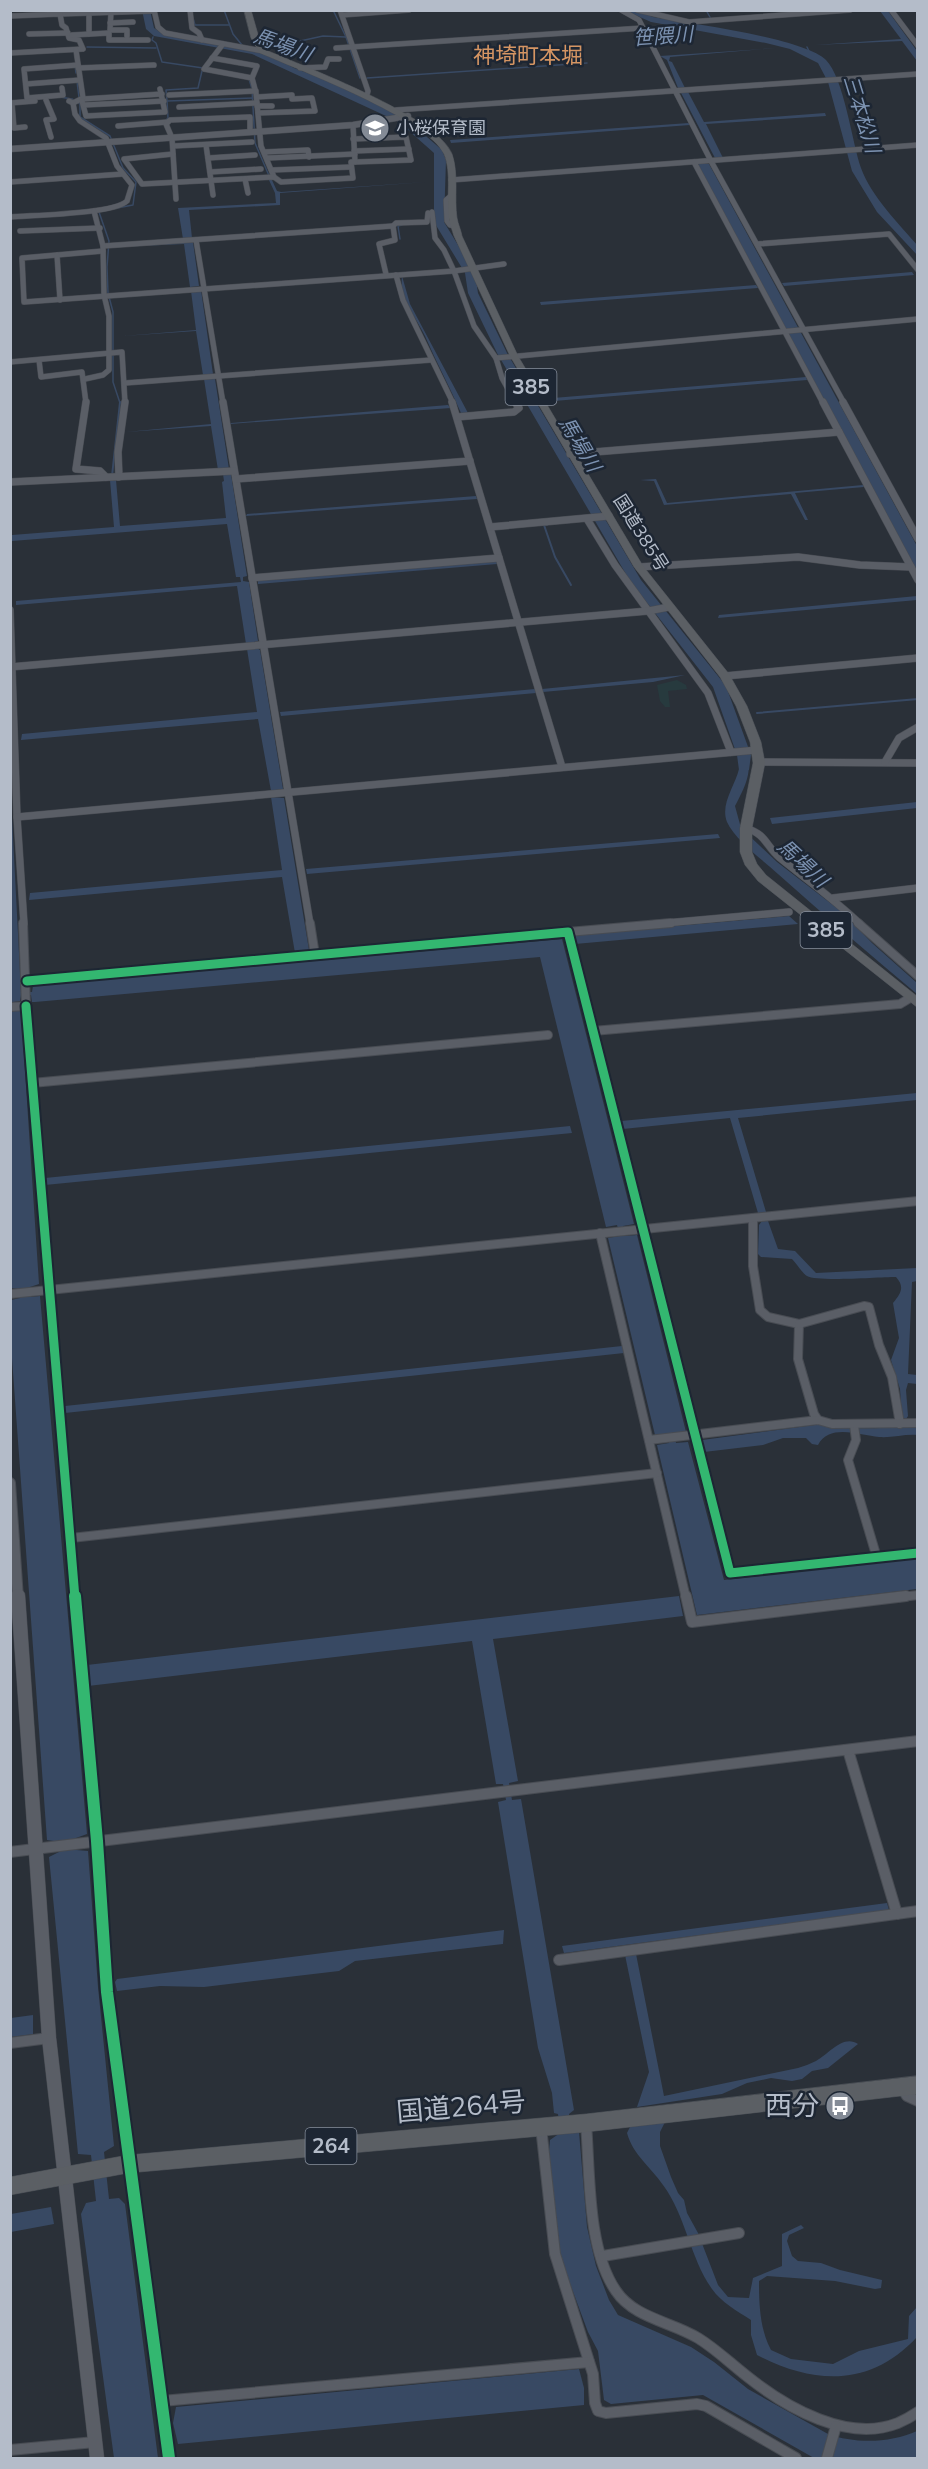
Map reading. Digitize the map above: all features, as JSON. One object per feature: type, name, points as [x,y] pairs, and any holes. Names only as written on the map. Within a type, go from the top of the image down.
[{"type":"highway","points":[[247,10],[255,38],[263,51]]},
{"type":"highway","name":"国道385号","points":[[263,51],[367,95],[396,110],[438,141],[447,152],[455,226],[470,269],[511,357],[639,567],[667,607],[725,676],[736,695],[759,762],[758,781],[746,828],[745,848],[749,863],[762,878],[914,1001]]},
{"type":"highway","name":"国道264号","points":[[10,2186],[128,2164],[580,2123],[909,2086]]},
{"type":"street","points":[[190,10],[191,25],[202,40]]},
{"type":"street","points":[[621,10],[640,19],[712,161],[918,540]]},
{"type":"street","points":[[637,10],[689,22],[791,12],[850,10]]},
{"type":"street","points":[[891,10],[918,46]]},
{"type":"street","points":[[10,16],[154,11],[160,30],[170,35],[202,40],[221,46],[263,51]]},
{"type":"street","points":[[367,95],[368,91],[350,47],[341,13],[408,11]]},
{"type":"street","points":[[111,12],[110,30],[127,30],[125,41]]},
{"type":"street","points":[[89,13],[89,34]]},
{"type":"street","points":[[10,52],[83,49],[79,40],[69,38],[66,28],[62,25],[60,14]]},
{"type":"street","points":[[640,19],[648,14]]},
{"type":"street","points":[[712,15],[716,20]]},
{"type":"street","points":[[110,23],[133,22]]},
{"type":"street","points":[[54,25],[62,25]]},
{"type":"street","points":[[300,68],[325,67],[328,59],[340,61],[335,45],[350,47],[643,28]]},
{"type":"street","points":[[29,34],[109,33],[109,40],[148,40]]},
{"type":"street","points":[[221,46],[204,69],[252,78]]},
{"type":"street","points":[[76,50],[81,116],[113,143]]},
{"type":"street","points":[[212,58],[257,66],[252,78],[258,113],[255,131]]},
{"type":"street","points":[[154,65],[24,69],[27,98],[79,102],[164,101]]},
{"type":"street","points":[[396,110],[918,74]]},
{"type":"street","points":[[234,75],[236,92]]},
{"type":"street","points":[[26,84],[80,80]]},
{"type":"street","points":[[25,127],[14,128],[11,104],[63,95],[62,88]]},
{"type":"street","points":[[79,102],[161,92],[164,101],[165,112],[81,116]]},
{"type":"street","points":[[169,95],[236,92],[292,95],[292,99],[312,98],[315,111],[258,113]]},
{"type":"street","points":[[49,98],[54,119],[46,120],[51,137]]},
{"type":"street","points":[[79,102],[81,116]]},
{"type":"street","points":[[183,119],[181,107],[255,104],[272,106]]},
{"type":"street","points":[[118,126],[183,119],[250,117],[274,177],[280,182],[353,178],[353,124]]},
{"type":"street","points":[[10,149],[353,124],[406,117]]},
{"type":"street","points":[[168,122],[167,128],[173,146],[176,199]]},
{"type":"street","points":[[272,170],[411,160],[406,137],[353,139]]},
{"type":"street","points":[[173,146],[252,142]]},
{"type":"street","points":[[10,217],[94,211],[128,202],[132,185],[112,157],[113,143]]},
{"type":"street","points":[[206,145],[213,195]]},
{"type":"street","points":[[451,180],[918,145]]},
{"type":"street","points":[[268,158],[409,149]]},
{"type":"street","points":[[264,152],[308,150],[309,157]]},
{"type":"street","points":[[173,154],[124,159],[142,184],[274,177]]},
{"type":"street","points":[[208,158],[255,155]]},
{"type":"street","points":[[694,162],[790,331],[839,432],[918,580]]},
{"type":"street","points":[[210,172],[261,169]]},
{"type":"street","points":[[10,182],[123,174]]},
{"type":"street","points":[[244,179],[248,193]]},
{"type":"street","points":[[452,195],[446,200],[447,221],[450,225],[455,226]]},
{"type":"street","points":[[85,380],[108,372],[111,353],[106,247],[94,211]]},
{"type":"street","points":[[432,212],[435,238],[444,250],[454,271],[474,326],[498,358],[502,378],[519,408],[518,411],[457,417]]},
{"type":"street","points":[[447,212],[428,213],[427,222],[396,223],[393,226],[106,247],[22,258],[24,303],[107,294],[454,271],[504,264]]},
{"type":"street","points":[[386,274],[379,244],[395,240],[393,226]]},
{"type":"street","points":[[20,231],[100,228]]},
{"type":"street","points":[[757,244],[889,234],[918,270]]},
{"type":"street","points":[[196,240],[315,955]]},
{"type":"street","points":[[57,255],[60,300]]},
{"type":"street","points":[[396,275],[403,300],[457,417],[562,767]]},
{"type":"street","points":[[498,358],[918,319]]},
{"type":"street","points":[[10,362],[122,352],[126,399],[112,477]]},
{"type":"street","points":[[39,360],[38,364],[43,377],[82,372],[85,380],[84,428],[76,470],[100,471],[112,477]]},
{"type":"street","points":[[125,383],[431,360]]},
{"type":"street","points":[[570,454],[839,432]]},
{"type":"street","points":[[236,479],[470,461]]},
{"type":"street","points":[[10,482],[234,471]]},
{"type":"street","points":[[490,527],[606,516]]},
{"type":"street","points":[[588,519],[649,611],[708,693],[732,752]]},
{"type":"street","points":[[639,567],[798,557],[860,565],[910,567]]},
{"type":"street","points":[[252,578],[499,558]]},
{"type":"street","points":[[12,667],[519,623],[649,611],[667,607]]},
{"type":"street","points":[[10,610],[17,818],[27,981],[26,1006],[48,1290],[97,1840],[107,1992],[128,2164],[169,2458]]},
{"type":"street","points":[[725,676],[918,658]]},
{"type":"street","points":[[885,762],[899,738],[918,727]]},
{"type":"street","points":[[17,818],[754,750]]},
{"type":"street","points":[[759,762],[918,763]]},
{"type":"street","points":[[746,828],[759,832],[778,856],[833,898],[878,942],[918,976]]},
{"type":"street","points":[[833,898],[918,888]]},
{"type":"street","points":[[27,981],[789,912]]},
{"type":"street","points":[[568,932],[730,1573],[918,1553]]},
{"type":"street","points":[[593,1031],[914,1001]]},
{"type":"street","points":[[12,1007],[26,1006]]},
{"type":"street","points":[[32,1083],[548,1035]]},
{"type":"street","points":[[13,1293],[918,1201]]},
{"type":"street","points":[[753,1218],[753,1266],[760,1310],[769,1318],[792,1320],[799,1324],[864,1306],[869,1307],[879,1345],[892,1377],[900,1424]]},
{"type":"street","points":[[600,1233],[692,1622],[918,1595]]},
{"type":"street","points":[[799,1324],[798,1359],[814,1414],[818,1420]]},
{"type":"street","points":[[650,1440],[818,1420],[856,1429],[918,1423]]},
{"type":"street","points":[[856,1429],[857,1441],[848,1460],[877,1558]]},
{"type":"street","points":[[71,1538],[657,1473]]},
{"type":"street","points":[[10,1483],[49,2038],[97,2458]]},
{"type":"street","points":[[10,1852],[918,1741]]},
{"type":"street","points":[[848,1750],[897,1914]]},
{"type":"street","points":[[559,1960],[918,1911]]},
{"type":"street","points":[[10,2043],[49,2038]]},
{"type":"street","points":[[909,2086],[907,2096],[918,2101]]},
{"type":"street","points":[[580,2123],[594,2227],[617,2293],[630,2305],[697,2337],[756,2383],[835,2430],[885,2427],[907,2419],[918,2412]]},
{"type":"street","points":[[547,2126],[555,2254],[593,2374],[595,2403],[598,2411],[606,2413],[697,2404],[706,2406],[796,2458]]},
{"type":"street","points":[[603,2256],[739,2233]]},
{"type":"street","points":[[162,2401],[589,2362]]},
{"type":"street","points":[[827,2458],[835,2430]]},
{"type":"street","points":[[10,2450],[95,2442]]},
{"type":"green space","points":[[677,680],[686,685],[687,689],[668,691],[670,707],[665,707],[660,701],[657,685]]},
{"type":"water","points":[[880,11],[888,11],[917,51],[917,61],[902,41],[815,45],[901,39]]},
{"type":"water","points":[[777,48],[670,57],[669,61],[672,62],[685,88],[678,88],[667,60],[660,56]]},
{"type":"water","points":[[687,90],[704,122],[825,113],[826,116],[706,124],[723,158],[715,158],[680,91]]},
{"type":"water","points":[[689,123],[690,125],[451,143],[450,140]]},
{"type":"water","points":[[700,163],[709,164],[917,546],[917,574],[698,165]]},
{"type":"water","points":[[268,178],[271,178],[277,191],[281,192],[426,182],[280,193],[280,205],[189,210],[192,238],[183,239],[178,208],[276,203],[275,193]]},
{"type":"water","points":[[193,242],[199,286],[190,287],[184,244],[119,247]]},
{"type":"water","points":[[912,272],[914,275],[784,286],[782,283]]},
{"type":"water","points":[[402,276],[410,304],[468,413],[461,413],[425,336],[409,308],[403,292]]},
{"type":"water","points":[[756,285],[758,288],[541,305],[540,302]]},
{"type":"water","points":[[201,290],[213,374],[203,375],[196,331],[123,336],[196,330],[191,291]]},
{"type":"water","points":[[806,377],[807,380],[554,401],[553,398]]},
{"type":"water","points":[[204,379],[215,379],[229,469],[218,470],[211,426],[126,432],[211,424]]},
{"type":"water","points":[[448,405],[451,408],[230,424],[231,423]]},
{"type":"water","points":[[223,474],[231,474],[247,576],[243,577],[243,581],[249,582],[258,641],[246,644],[237,586],[16,605],[16,601],[241,582],[240,577],[236,577],[227,524],[12,541],[12,535],[114,527],[110,480],[116,480],[120,526],[226,518]]},
{"type":"water","points":[[656,479],[667,503],[863,485],[864,487],[795,493],[808,520],[805,520],[791,494],[664,505],[654,481],[640,480]]},
{"type":"water","points":[[476,496],[477,499],[246,516],[247,514]]},
{"type":"water","points":[[496,560],[497,564],[258,584],[258,580]]},
{"type":"water","points":[[917,596],[917,600],[696,620],[718,618],[719,615]]},
{"type":"water","points":[[247,649],[260,650],[283,789],[271,791],[258,719],[21,740],[22,734],[257,712]]},
{"type":"water","points":[[685,675],[653,682],[543,692],[542,689]]},
{"type":"water","points":[[535,689],[536,693],[281,716],[280,712]]},
{"type":"water","points":[[737,747],[747,747],[749,764],[745,784],[735,806],[741,828],[777,862],[842,912],[872,943],[917,983],[917,994],[736,836],[727,822],[725,809],[739,769]]},
{"type":"water","points":[[10,779],[21,992],[32,992],[33,986],[562,939],[634,1224],[623,1226],[625,1236],[637,1235],[686,1432],[674,1433],[676,1443],[688,1442],[724,1580],[917,1558],[917,1589],[697,1615],[657,1445],[669,1443],[666,1434],[655,1435],[608,1238],[620,1236],[617,1225],[606,1227],[540,957],[35,1002],[32,1002],[31,995],[21,995],[20,1001],[13,1002],[13,1011],[21,1010],[39,1284],[30,1287],[31,1297],[40,1296],[87,1834],[76,1838],[76,1850],[88,1851],[98,1987],[114,2146],[104,2152],[109,2199],[119,2198],[125,2204],[158,2458],[114,2458],[81,2214],[86,2203],[96,2201],[91,2155],[78,2154],[49,1857],[59,1852],[60,1842],[47,1840],[10,1331],[11,1300],[20,1298],[19,1289],[10,1288]]},
{"type":"water","points":[[271,797],[284,798],[309,950],[295,953],[282,877],[29,900],[30,893],[282,870]]},
{"type":"water","points":[[917,802],[917,808],[772,824],[770,818]]},
{"type":"water","points":[[718,834],[720,838],[307,874],[306,869]]},
{"type":"water","points":[[789,916],[798,924],[575,944],[573,935]]},
{"type":"water","points":[[917,1093],[917,1100],[738,1118],[766,1212],[758,1213],[730,1118],[623,1129],[621,1121]]},
{"type":"water","points":[[570,1126],[572,1133],[45,1185],[45,1178]]},
{"type":"water","points":[[762,1221],[768,1221],[778,1249],[795,1251],[816,1273],[917,1268],[917,1281],[912,1282],[908,1374],[917,1375],[917,1384],[908,1383],[906,1390],[908,1416],[906,1419],[902,1417],[900,1389],[891,1360],[899,1338],[893,1303],[901,1290],[899,1281],[896,1277],[813,1278],[805,1275],[792,1259],[761,1257],[758,1254],[759,1225]]},
{"type":"water","points":[[622,1346],[624,1353],[65,1413],[65,1406]]},
{"type":"water","points":[[822,1424],[858,1428],[917,1427],[917,1435],[879,1437],[837,1432],[823,1438],[818,1445],[812,1444],[806,1438],[783,1438],[763,1445],[704,1452],[702,1440]]},
{"type":"water","points":[[679,1596],[683,1616],[493,1639],[518,1781],[509,1783],[512,1800],[521,1799],[574,2110],[569,2114],[571,2132],[579,2132],[587,2227],[596,2266],[609,2300],[618,2315],[691,2347],[748,2389],[828,2434],[861,2441],[873,2441],[896,2438],[917,2431],[917,2458],[814,2458],[703,2395],[611,2404],[604,2400],[598,2351],[588,2332],[559,2254],[549,2151],[550,2140],[560,2133],[558,2114],[554,2113],[552,2093],[538,2048],[498,1802],[506,1800],[503,1784],[496,1784],[472,1641],[88,1686],[87,1665]]},
{"type":"water","points":[[887,1903],[889,1910],[564,1953],[562,1946]]},
{"type":"water","points":[[504,1930],[503,1944],[355,1961],[339,1971],[204,1987],[160,1986],[117,1991],[115,1982],[117,1979]]},
{"type":"water","points":[[636,1954],[664,2096],[798,2068],[816,2061],[847,2041],[858,2044],[828,2068],[812,2071],[802,2079],[792,2081],[771,2078],[747,2083],[722,2094],[637,2107],[649,2072],[625,1955]]},
{"type":"water","points":[[33,2015],[33,2034],[11,2037],[11,2018]]},
{"type":"water","points":[[666,2120],[660,2132],[660,2146],[718,2285],[728,2297],[749,2298],[753,2278],[782,2266],[782,2234],[801,2225],[804,2228],[789,2235],[787,2241],[792,2256],[798,2261],[821,2263],[882,2280],[881,2288],[875,2289],[835,2281],[767,2276],[759,2281],[761,2317],[764,2334],[771,2350],[791,2359],[833,2364],[859,2351],[908,2339],[909,2316],[917,2307],[917,2337],[881,2365],[861,2373],[841,2376],[821,2376],[800,2372],[757,2355],[751,2335],[751,2320],[735,2310],[712,2289],[698,2264],[671,2197],[630,2141],[627,2133],[631,2125]]},
{"type":"water","points":[[51,2207],[54,2224],[11,2232],[11,2214]]},
{"type":"water","points":[[579,2369],[584,2388],[584,2405],[178,2444],[173,2423],[176,2407]]},
{"type":"waterway","name":"馬場川","points":[[146,10],[150,29],[157,34],[254,52],[270,58],[291,70],[323,82],[402,120],[439,152],[441,160],[439,222],[470,273],[473,293],[502,353],[636,581],[719,686],[744,755],[744,767]]},
{"type":"waterway","points":[[224,10],[233,34],[242,45]]},
{"type":"waterway","points":[[333,10],[346,37]]},
{"type":"waterway","name":"三本松川","points":[[628,10],[651,19],[767,40],[793,47],[822,61],[833,82],[857,171],[881,210],[918,253]]},
{"type":"waterway","points":[[706,10],[711,19]]},
{"type":"waterway","points":[[193,18],[195,25],[229,25]]},
{"type":"waterway","points":[[268,48],[323,36],[346,37]]},
{"type":"waterway","points":[[153,37],[152,40],[156,43],[162,62],[203,68],[205,66]]},
{"type":"waterway","points":[[346,37],[360,78]]},
{"type":"waterway","points":[[87,47],[156,48]]},
{"type":"waterway","name":"三本松川","points":[[807,47],[811,55]]},
{"type":"waterway","points":[[367,78],[587,63]]},
{"type":"waterway","points":[[75,66],[76,73]]},
{"type":"waterway","points":[[167,101],[166,90],[198,88],[202,71]]},
{"type":"waterway","points":[[249,79],[253,98]]},
{"type":"waterway","points":[[77,81],[79,98]]},
{"type":"waterway","points":[[60,97],[72,99],[80,104],[80,117],[110,136],[123,168],[136,182],[133,205],[117,208]]},
{"type":"waterway","points":[[167,101],[253,98]]},
{"type":"waterway","points":[[253,98],[255,143],[270,178]]},
{"type":"waterway","points":[[165,121],[168,118],[167,101]]},
{"type":"waterway","points":[[99,212],[109,241],[107,267],[108,293],[113,312],[113,382],[120,403]]},
{"type":"waterway","points":[[400,239],[398,226],[402,225]]},
{"type":"waterway","points":[[112,476],[120,403]]},
{"type":"waterway","points":[[547,525],[544,525],[555,557],[571,585]]},
{"type":"waterway","points":[[757,713],[918,699]]},
{"type":"cycle path","points":[[27,981],[568,932],[730,1573],[918,1553]]},
{"type":"cycle path","points":[[26,1006],[48,1290],[97,1841],[107,1992],[169,2458]]},
{"type":"place","name":"小桜保育園","points":[[375,128]]},
{"type":"place","name":"西分","points":[[840,2106]]},
{"type":"district","name":"神埼町本堀","points":[[528,55]]},
{"type":"water label","name":"笹隈川","points":[[663,36]]}]
